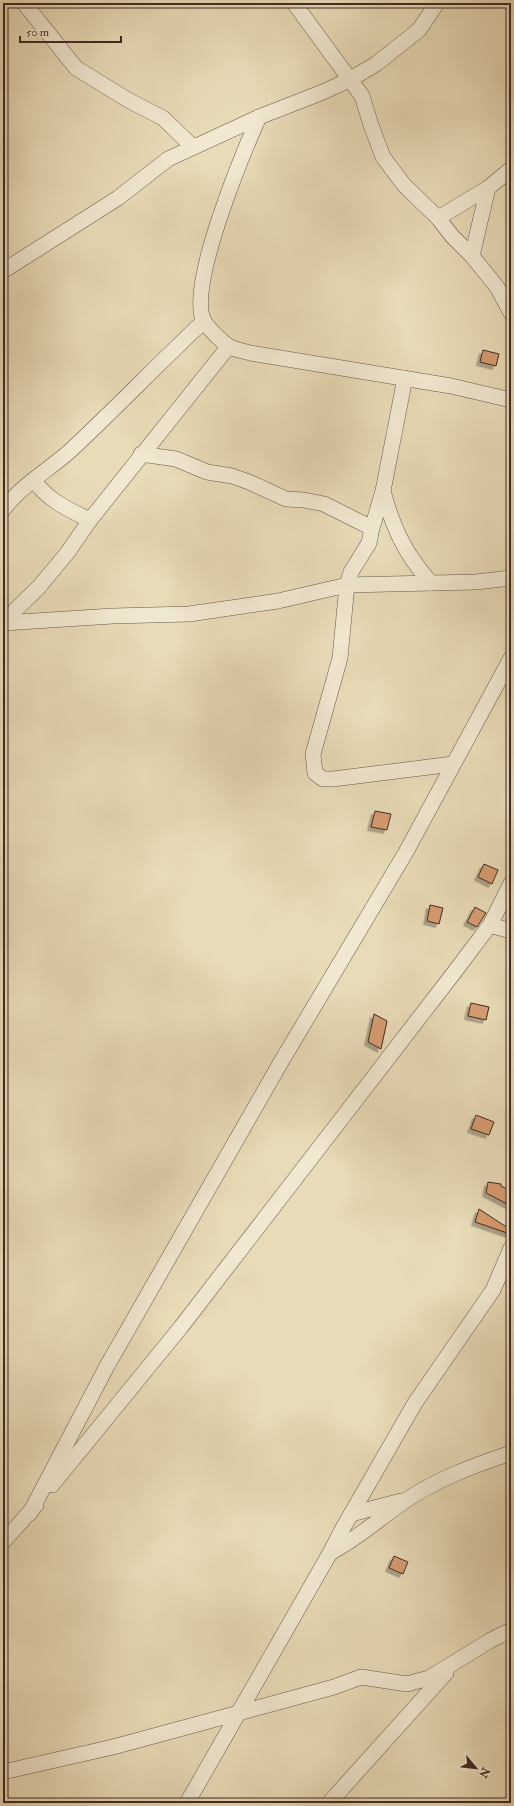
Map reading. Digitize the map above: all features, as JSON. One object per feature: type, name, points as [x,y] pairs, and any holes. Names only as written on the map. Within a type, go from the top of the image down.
[{"type":"street","points":[[24,3],[76,68],[128,100],[163,118],[193,147]]},
{"type":"street","points":[[294,3],[362,96],[383,157],[404,186],[438,218],[452,236],[472,256],[496,287],[511,313]]},
{"type":"street","points":[[3,271],[118,198],[168,159],[259,117],[323,92],[349,80],[376,64],[419,30],[437,3]]},
{"type":"street","points":[[259,117],[239,162],[210,245],[199,304],[204,321],[229,346],[250,353],[452,386],[511,400]]},
{"type":"street","points":[[438,218],[488,188],[511,169]]},
{"type":"street","points":[[472,256],[488,188]]},
{"type":"street","points":[[3,510],[22,490],[57,462],[95,427],[204,321]]},
{"type":"street","points":[[3,622],[39,587],[68,552],[90,520],[141,454],[185,403],[229,346]]},
{"type":"street","points":[[405,378],[383,491],[369,543],[351,572],[347,585],[340,658],[314,754],[315,773],[323,779],[333,779],[453,764]]},
{"type":"street","points":[[141,454],[176,459],[207,472],[232,476],[286,499],[304,500],[324,504],[372,528]]},
{"type":"street","points":[[34,480],[38,487],[59,505],[90,520]]},
{"type":"street","points":[[383,491],[390,519],[400,541],[415,566],[431,583]]},
{"type":"street","points":[[3,622],[113,616],[189,614],[278,601],[347,585],[476,582],[511,578]]},
{"type":"street","points":[[30,1513],[107,1366],[281,1062],[406,852],[511,658]]},
{"type":"street","points":[[3,1542],[30,1513],[186,1321],[490,925],[511,883]]},
{"type":"street","points":[[490,925],[511,931]]},
{"type":"street","points":[[187,1803],[351,1514],[416,1404],[493,1290],[511,1248]]},
{"type":"street","points":[[330,1553],[346,1545],[406,1500],[440,1480],[511,1453]]},
{"type":"street","points":[[351,1514],[406,1500]]},
{"type":"street","points":[[3,1772],[113,1747],[334,1687],[361,1678],[407,1684],[429,1678],[491,1640],[511,1630]]},
{"type":"street","points":[[329,1803],[454,1663]]},
{"type":"building","points":[[483,350],[499,354],[496,366],[480,362]]},
{"type":"building","points":[[375,811],[391,814],[387,830],[371,827]]},
{"type":"building","points":[[484,864],[498,870],[492,884],[478,877]]},
{"type":"building","points":[[430,905],[443,908],[439,924],[427,921]]},
{"type":"building","points":[[475,907],[486,913],[477,927],[467,922]]},
{"type":"building","points":[[471,1003],[489,1007],[486,1020],[468,1016]]},
{"type":"building","points":[[374,1014],[387,1021],[381,1049],[368,1042]]},
{"type":"building","points":[[476,1115],[494,1122],[489,1135],[471,1129]]},
{"type":"building","points":[[488,1182],[501,1184],[501,1186],[511,1191],[511,1206],[486,1193]]},
{"type":"building","points":[[479,1209],[511,1230],[510,1234],[475,1222]]},
{"type":"building","points":[[394,1556],[408,1562],[403,1574],[389,1568]]}]
